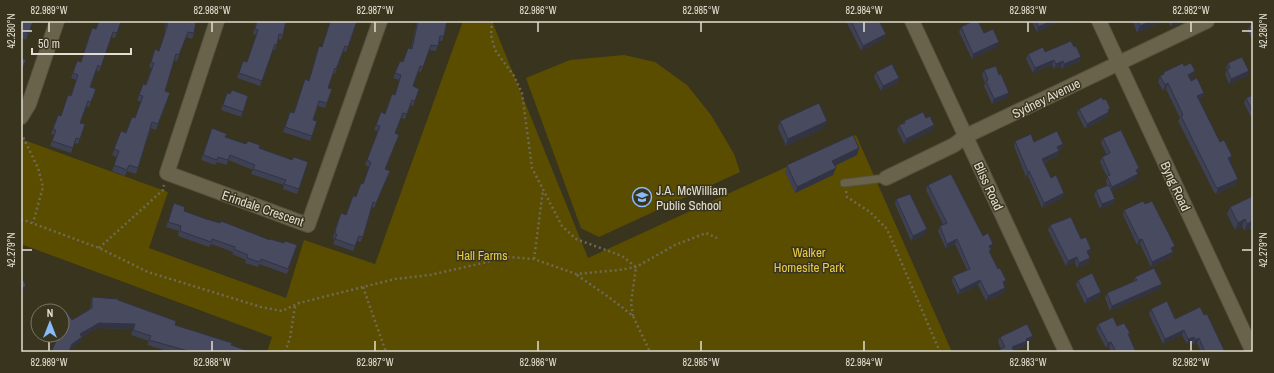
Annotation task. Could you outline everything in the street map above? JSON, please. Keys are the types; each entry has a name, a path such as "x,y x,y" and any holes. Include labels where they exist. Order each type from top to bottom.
{"street":[{"path":"21,117 29,104 57,21"},
{"name":"Erindale Crescent","path":"217,21 167,174 308,225 380,21"},
{"name":"Bliss Road","path":"912,21 1066,352"},
{"name":"Byng Road","path":"1099,21 1253,352"},
{"name":"Sydney Avenue","path":"886,178 954,145 966,136 1207,21"}],"lane":[{"path":"844,183 886,178"}],"path":[{"path":"492,21 491,35 495,50 514,76 522,93 532,168 562,226 576,238 622,256 636,267"},
{"path":"21,133 38,168 43,187 33,223"},
{"path":"534,259 543,189"},
{"path":"99,248 163,190"},
{"path":"847,197 870,212 887,229 940,352"},
{"path":"21,218 99,248 148,272 261,307 282,311 295,305 395,279 430,275 509,257 534,259 576,274 633,316"},
{"path":"576,274 636,267 675,245 706,233 717,238"},
{"path":"636,267 631,303 633,316 650,352"},
{"path":"363,287 386,352"},
{"path":"285,352 290,338 295,305"}],"green space":[{"name":"Hall Farms","path":"463,21 492,21 588,258 856,135 952,352 267,352 272,337 21,244 21,139 168,192 149,248 286,298 304,240 375,264"},
{"path":"624,55 655,62 687,85 711,115 734,154 740,172 599,237 581,228 526,78 570,60"}],"building":[{"path":"21,21 33,21 29,33 21,30"},
{"path":"99,21 121,21 117,33 113,32 101,67 98,65 90,87 96,89 91,102 88,101 80,123 85,124 80,139 76,138 73,148 52,141 56,130 53,129 58,115 61,116 68,95 71,96 78,75 73,73 77,61 81,62 92,28 96,29"},
{"path":"168,21 196,21 194,33 188,32 179,55 176,54 165,91 170,93 158,124 152,122 138,168 129,165 127,170 114,165 119,151 114,149 121,131 126,133 132,117 135,118 143,96 139,95 143,84 146,85 154,63 151,62 155,49 159,51"},
{"path":"257,21 286,21 283,35 279,34 277,45 275,44 262,81 239,73 243,61 247,62 258,30 255,29"},
{"path":"357,21 348,47 345,46 336,69 335,68 328,88 332,89 327,103 319,101 313,120 317,121 312,136 285,127 290,112 294,113 305,79 309,81 319,46 322,47 330,22"},
{"path":"418,21 447,21 444,36 440,36 438,46 431,45 423,67 420,66 413,86 419,89 415,101 412,100 407,114 403,113 395,133 399,135 385,169 390,171 376,203 373,202 363,237 359,236 355,246 335,239 337,234 335,234 336,228 341,213 346,215 353,196 356,197 361,183 363,184 371,162 367,160 380,126 376,125 381,112 385,114 392,94 395,95 401,75 395,73 400,61 403,62 408,48 412,49"},
{"path":"851,21 879,21 886,34 863,46"},
{"path":"973,21 978,21 984,33 993,29 999,42 973,54 961,27"},
{"path":"1036,21 1052,21 1038,27"},
{"path":"1138,21 1152,21 1140,26"},
{"path":"1253,24 1253,33 1249,26"},
{"path":"1071,41 1074,47 1076,46 1081,57 1064,64 1063,61 1056,64 1054,60 1035,68 1028,54 1043,47 1045,52"},
{"path":"1242,57 1249,71 1231,79 1227,69 1230,68 1228,63"},
{"path":"21,58 26,60 21,72"},
{"path":"1183,63 1184,66 1191,63 1195,71 1188,75 1191,81 1197,78 1204,93 1197,96 1220,142 1224,140 1232,156 1228,158 1238,179 1218,188 1216,187 1181,116 1183,115 1168,83 1165,85 1160,76 1164,74 1164,72"},
{"path":"892,64 899,78 883,86 876,72"},
{"path":"996,66 999,75 1001,74 1009,93 994,99 986,81 988,80 984,70"},
{"path":"232,90 248,96 243,112 223,105 227,93 230,94"},
{"path":"1253,95 1253,112 1246,98"},
{"path":"1102,97 1103,100 1106,99 1110,108 1108,110 1109,112 1087,124 1079,109"},
{"path":"819,103 827,121 788,139 780,121"},
{"path":"923,112 926,118 930,116 934,125 906,139 899,125"},
{"path":"212,128 227,134 225,137 246,144 248,141 260,145 259,148 292,160 294,157 308,162 299,189 284,184 286,180 253,169 255,165 230,155 228,160 218,157 217,160 203,155"},
{"path":"1121,130 1139,168 1136,170 1138,174 1112,187 1107,176 1110,175 1102,157 1110,153 1103,138"},
{"path":"1057,131 1063,144 1057,147 1059,151 1042,159 1051,178 1056,175 1064,193 1044,203 1029,171 1028,172 1015,141 1031,134 1034,142"},
{"path":"853,135 859,148 832,161 836,168 797,187 787,165"},
{"path":"951,174 983,236 988,233 993,244 989,246 991,250 989,251 998,269 1000,268 1006,280 1003,282 1005,288 988,296 980,280 960,290 953,276 970,269 957,239 947,244 940,226 947,223 928,185"},
{"path":"1109,185 1115,199 1102,204 1096,190"},
{"path":"910,194 927,229 913,236 896,199"},
{"path":"1253,196 1253,221 1247,224 1245,219 1238,223 1230,207"},
{"path":"1143,201 1145,204 1152,201 1175,246 1171,248 1173,252 1152,262 1142,239 1139,240 1124,210"},
{"path":"174,203 185,207 184,211 206,219 220,223 221,221 270,240 284,243 285,241 297,245 288,269 261,259 260,262 247,258 248,255 234,249 235,247 212,239 211,242 180,231 181,226 168,222"},
{"path":"1071,217 1081,239 1086,237 1091,249 1087,251 1090,258 1079,263 1077,257 1068,261 1050,225"},
{"path":"1154,268 1162,284 1112,306 1107,293 1137,280 1135,277"},
{"path":"1092,273 1101,292 1087,299 1078,280"},
{"path":"21,275 26,286 21,289"},
{"path":"92,297 118,299 176,321 175,325 232,343 231,345 251,352 187,352 188,351 149,340 151,336 133,330 135,324 99,323 80,334 82,337 72,344 69,352 51,352 55,343 70,343 70,317 72,320 92,308"},
{"path":"1167,301 1175,319 1200,307 1204,315 1207,314 1225,352 1205,352 1199,338 1195,340 1194,337 1188,339 1184,330 1165,339 1151,309"},
{"path":"1113,317 1117,326 1124,323 1130,333 1128,334 1136,352 1116,352 1111,342 1108,343 1098,324"},
{"path":"1027,324 1033,336 1026,339 1027,341 1012,347 1014,352 1001,352 1000,349 1005,347 1000,337"}],"place":[{"name":"J.A. McWilliam Public School","path":"642,197"}],"park label":[{"name":"Walker Homesite Park","path":"809,260"}]}
